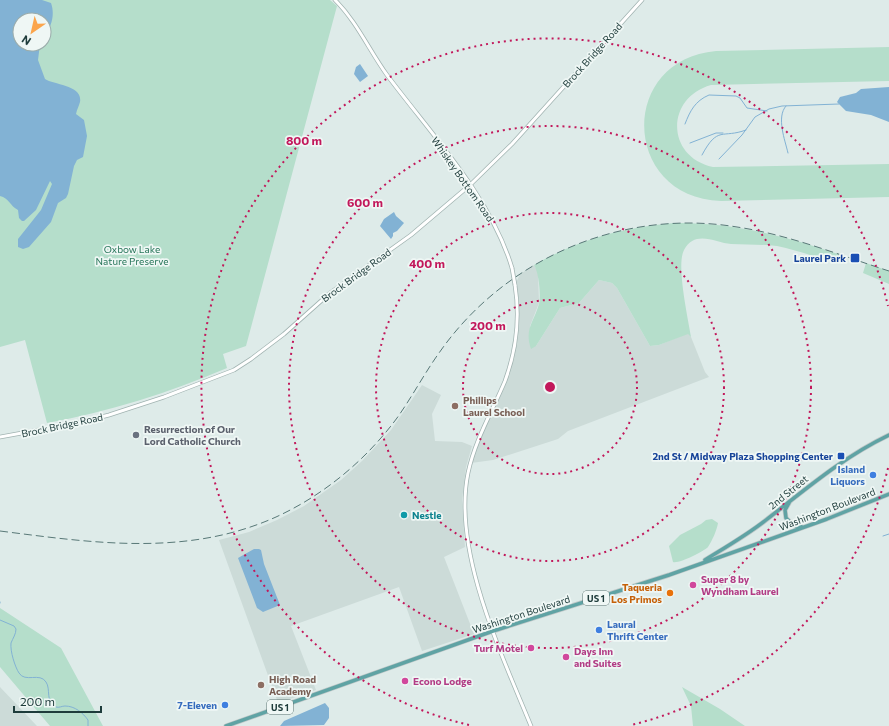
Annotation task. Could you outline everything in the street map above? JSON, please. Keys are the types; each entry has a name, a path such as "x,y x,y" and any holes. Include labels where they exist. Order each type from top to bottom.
{"main road":[{"name":"2nd Street","path":"699,563 746,534 823,474 856,452 889,436"},
{"name":"Washington Boulevard","path":"226,726 493,631 656,580 699,563 805,527 889,494"},
{"path":"792,499 785,510 786,518 793,525 805,527"}],"street":[{"name":"Whiskey Bottom Road","path":"335,0 355,24 381,66 470,185 497,229 512,268 517,315 512,357 505,381 474,450 465,494 465,522 468,544 493,631 531,726"},
{"name":"Brock Bridge Road","path":"0,437 82,422 109,415 164,397 243,365 284,334 330,293 367,268 416,231 470,185 517,139 642,0"}],"shaded area":[{"path":"534,265 538,272 539,303 530,326 536,346 560,308 579,303 599,280 612,283 617,288 650,346 659,345 688,333 705,372 709,377 568,431 558,439 493,460 471,463 479,438 500,392 512,357 517,315 515,285 520,274"},
{"path":"422,385 441,395 432,414 435,441 462,442 472,446 466,467 462,500 465,547 444,557 474,634 422,651 399,587 291,626 316,690 278,703 219,540 249,532 277,520 304,506 341,480 362,461 391,430"},
{"path":"0,687 36,725 37,726 0,726"}],"green space":[{"name":"Oxbow Lake Nature Preserve","path":"0,0 330,0 337,6 246,346 223,354 227,368 183,386 138,401 70,419 47,423 25,340 0,347"},
{"path":"889,47 889,81 711,85 696,92 685,102 679,114 677,127 680,140 686,152 698,161 713,167 889,164 889,197 721,201 688,194 665,178 650,155 644,128 648,102 661,78 684,60 716,51"},
{"path":"674,223 717,225 759,232 779,236 841,255 838,264 777,246 731,244 706,239 694,240 684,250 681,267 683,292 691,337 688,334 659,345 650,346 617,288 612,283 599,280 579,303 560,308 536,346 531,349 529,342 529,331 539,304 540,295 538,278 534,265 567,248 601,236 619,231"},
{"path":"866,263 889,271 889,284 863,273"},
{"path":"712,519 718,523 717,529 708,547 691,557 673,562 669,546 680,535 706,520"},
{"path":"0,608 61,648 103,726 50,726 0,667"},
{"path":"682,687 720,709 745,726 693,726 691,706"}],"water":[{"path":"0,0 42,0 51,3 53,12 52,20 52,12 12,12 12,52 39,52 38,60 45,79 67,86 77,92 80,96 80,102 76,114 84,120 87,136 83,157 77,160 74,166 66,198 58,203 51,222 29,247 23,249 18,247 18,239 41,210 52,184 50,181 36,210 24,221 19,218 18,210 5,198 0,196"},
{"path":"360,64 368,76 360,82 354,74 356,67"},
{"path":"889,87 889,122 871,115 846,111 837,102 840,97 856,93 861,89"},
{"path":"394,212 396,216 404,223 397,231 393,233 391,239 380,226 384,219"},
{"path":"254,549 261,550 264,564 280,605 263,612 257,608 238,558"},
{"path":"325,703 329,708 329,718 324,725 280,726 284,721"}],"waterway":[{"path":"685,124 697,103 709,95 736,96 740,98 747,108 767,111"},
{"path":"719,159 742,135 755,117 769,109 782,106 839,104"},
{"path":"786,106 783,111 781,122 788,153"},
{"path":"702,155 712,140 717,136 746,130"},
{"path":"690,143 716,133 723,133"},
{"path":"883,536 889,534"},
{"path":"0,620 14,626 16,629 11,643 11,650 19,673 25,677 36,677 43,679 47,685 50,702 56,707 69,706 78,710 88,720 88,726"}],"railway":[{"path":"0,531 70,540 140,544 209,538 242,530 276,517 294,508 327,487 343,475 372,448 397,418 439,353 466,320 497,291 532,266 570,247 610,233 652,225 694,223 737,227 795,240 889,271"}],"place":[{"name":"Laurel Park","path":"855,258"},
{"name":"Phillips Laurel School","path":"455,406"},
{"name":"Resurrection of Our Lord Catholic Church","path":"136,435"},
{"name":"2nd St / Midway Plaza Shopping Center","path":"841,456"},
{"name":"Island Liquors","path":"873,475"},
{"name":"Nestle","path":"404,515"},
{"name":"Super 8 by Wyndham Laurel","path":"693,585"},
{"name":"Taqueria Los Primos","path":"670,593"},
{"name":"Laural Thrift Center","path":"599,630"},
{"name":"Turf Motel","path":"531,648"},
{"name":"Days Inn and Suites","path":"566,657"},
{"name":"Econo Lodge","path":"405,681"},
{"name":"High Road Academy","path":"261,685"},
{"name":"7-Eleven","path":"225,705"}]}
